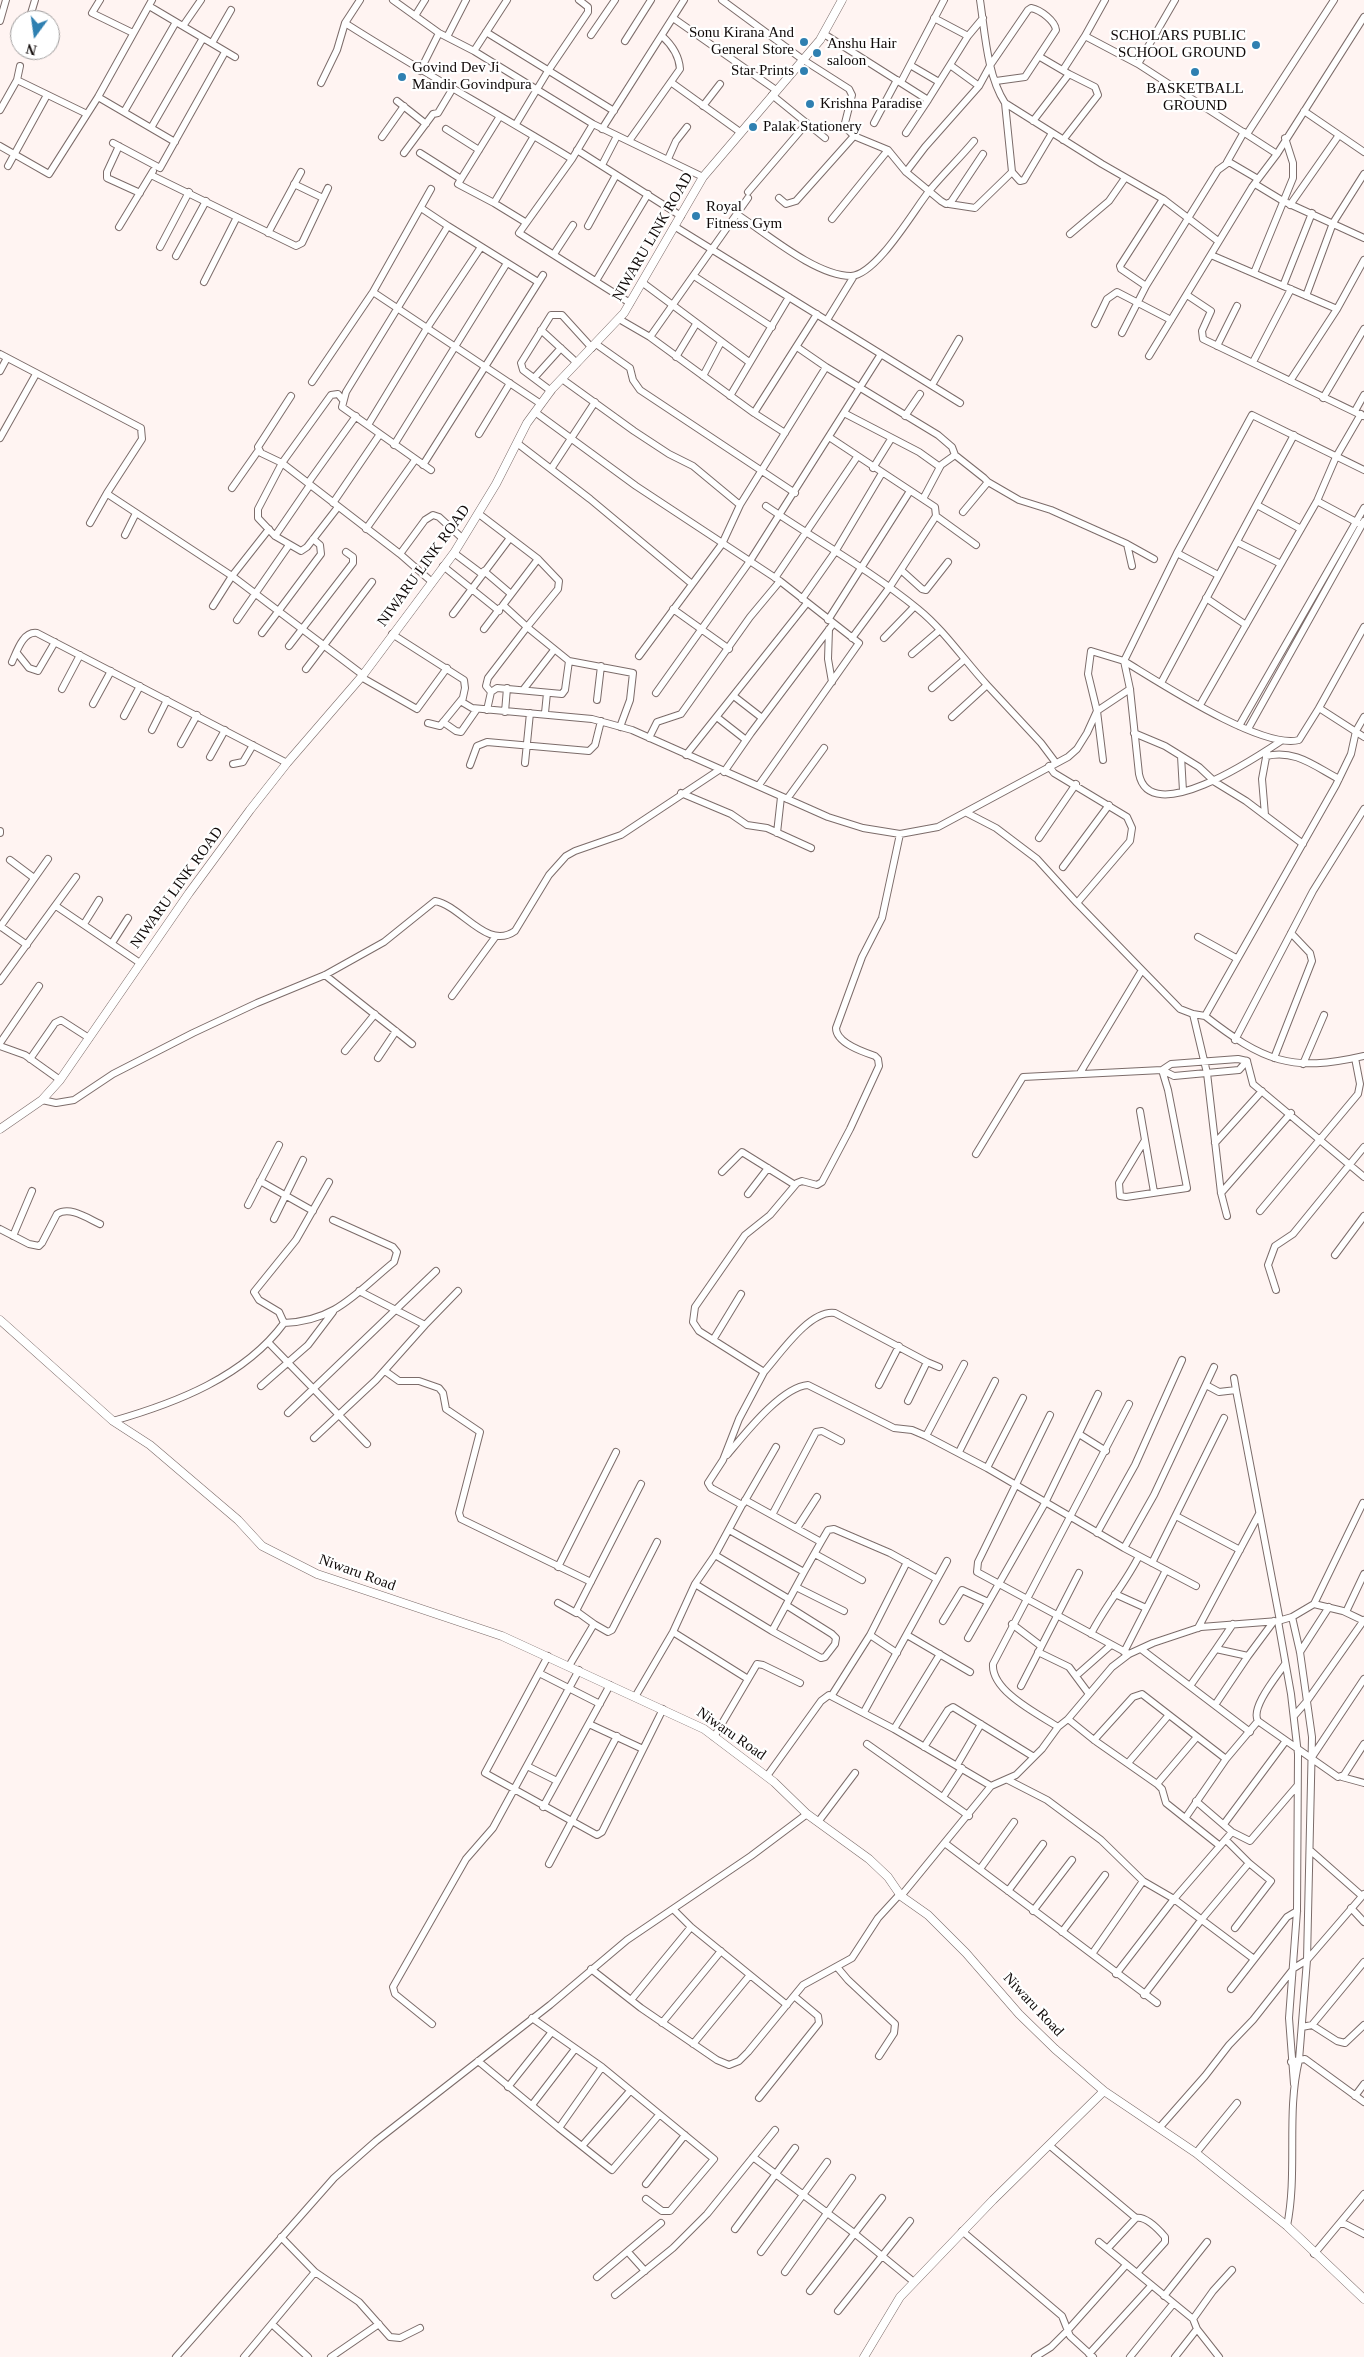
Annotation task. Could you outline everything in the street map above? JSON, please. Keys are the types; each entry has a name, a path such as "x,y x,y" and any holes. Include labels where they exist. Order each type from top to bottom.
{"street":[{"path":"0,20 6,0"},
{"path":"100,0 92,13 133,33"},
{"path":"183,26 201,0"},
{"path":"321,83 338,50 345,24 360,0"},
{"path":"393,0 439,34 474,52 593,124 703,177"},
{"path":"415,16 425,0"},
{"path":"447,37 466,0"},
{"path":"474,52 507,0"},
{"path":"591,35 615,0"},
{"path":"625,40 651,0"},
{"path":"602,129 684,0"},
{"path":"722,0 850,92 852,95 845,123 848,130 854,136 888,150 906,172 941,201 975,208 1012,172"},
{"name":"NIWARU LINK ROAD","path":"0,1129 42,1100 60,1080 140,963 287,763 362,676 454,553 479,514 535,412 550,391 619,319 643,283 703,177 824,34 842,0"},
{"path":"874,122 910,65 944,0"},
{"path":"980,0 991,64 1005,103 1012,172 1020,181 1024,180 1052,133"},
{"path":"1034,122 1066,72 1105,0"},
{"path":"1138,64 1175,0"},
{"path":"1122,333 1146,286 1215,174 1227,162 1334,0"},
{"path":"516,124 548,71 588,12 588,6 582,1"},
{"path":"0,146 49,174 98,96 150,3 176,22 235,57"},
{"path":"906,172 925,147 979,86 991,64 1026,13 1031,8 1038,10 1056,27 1040,57 1022,79 996,80"},
{"path":"212,44 231,10"},
{"path":"1150,356 1218,242 1256,182 1277,154 1285,138 1364,17"},
{"path":"673,18 774,92 825,138"},
{"path":"934,18 968,36"},
{"path":"906,133 968,36 983,18"},
{"path":"124,112 176,22"},
{"path":"345,24 420,71 516,124 572,159"},
{"path":"486,32 614,112"},
{"path":"420,71 439,34"},
{"path":"824,34 928,100"},
{"path":"629,141 662,92 672,83 680,69 680,62 671,44 662,36"},
{"path":"1086,36 1138,64 1277,154"},
{"path":"151,128 203,38"},
{"path":"140,193 107,178 106,172 116,145 160,168 225,52"},
{"path":"1040,57 1095,87 1098,95 1063,140"},
{"path":"910,65 939,82"},
{"path":"950,65 979,86"},
{"path":"0,110 17,80 20,66"},
{"path":"17,80 87,114"},
{"path":"672,83 740,132"},
{"path":"703,106 720,84"},
{"path":"404,153 433,114 438,112 453,88"},
{"path":"8,166 47,95"},
{"path":"98,96 175,142"},
{"path":"397,101 426,124"},
{"path":"1005,103 1125,178 1163,199 1218,242"},
{"path":"382,137 404,106"},
{"path":"1304,111 1364,152"},
{"path":"500,116 458,184 494,202 526,222"},
{"path":"650,337 738,215 748,195 807,123"},
{"path":"593,124 572,159 518,233 630,303"},
{"path":"668,159 676,141 687,127"},
{"path":"446,129 479,150"},
{"path":"1290,205 1339,135"},
{"path":"494,202 534,136"},
{"path":"602,165 617,136"},
{"path":"779,198 786,204 796,201 854,136"},
{"path":"1254,273 1293,178 1293,169 1285,138"},
{"path":"827,320 854,276 866,269 897,238 929,191 974,141"},
{"path":"577,150 681,216"},
{"path":"832,219 888,150"},
{"path":"420,153 461,179"},
{"path":"949,204 984,154"},
{"path":"1227,162 1232,162 1256,182 1290,205 1312,213 1364,238"},
{"path":"119,227 156,166"},
{"path":"268,233 301,172"},
{"path":"1306,296 1333,223 1364,174"},
{"path":"151,175 296,246 301,246 328,188"},
{"path":"588,226 616,175"},
{"path":"1070,234 1109,201 1125,178"},
{"path":"294,184 323,198"},
{"path":"312,382 372,292 431,189"},
{"path":"160,248 189,192"},
{"path":"596,281 648,194"},
{"path":"1146,286 1121,269 1120,266 1163,199"},
{"path":"176,256 206,201"},
{"path":"421,208 538,282"},
{"path":"1282,286 1312,213"},
{"path":"738,215 802,257 829,272 854,276"},
{"path":"204,282 237,217"},
{"path":"554,254 573,225"},
{"path":"431,470 342,407 342,400 448,226"},
{"path":"674,226 960,403"},
{"path":"368,425 427,328 481,247"},
{"path":"1211,255 1337,309"},
{"path":"1290,381 1337,309 1364,260"},
{"path":"394,445 507,263"},
{"path":"423,465 484,365 543,275"},
{"path":"694,276 772,327"},
{"path":"643,283 749,362"},
{"path":"1253,362 1291,289"},
{"path":"372,292 455,345 541,404"},
{"path":"1095,324 1107,299 1113,293 1122,294 1171,320"},
{"path":"1187,295 1211,311 1201,334 1203,339 1323,398 1360,414"},
{"path":"730,396 789,297"},
{"path":"1217,346 1238,306"},
{"path":"754,413 817,314"},
{"path":"550,391 523,370 521,363 551,315 562,315 594,346 630,368 633,380 640,390 795,494"},
{"path":"619,319 650,337 730,396 785,433"},
{"path":"676,357 696,324"},
{"path":"1323,398 1364,329"},
{"path":"541,330 577,363"},
{"path":"932,385 958,339"},
{"path":"703,376 721,342"},
{"path":"797,347 949,444 954,450 955,455 988,482 1019,500 1051,510 1127,544 1154,559"},
{"path":"534,378 561,348"},
{"path":"0,354 141,428 142,439 107,492 90,523"},
{"path":"656,693 795,494 844,413 862,388 881,354"},
{"path":"0,371 7,358"},
{"path":"639,656 722,544 740,506 826,367"},
{"path":"1,436 36,374"},
{"path":"562,379 669,454 693,466 740,506"},
{"path":"479,434 510,383"},
{"path":"342,400 338,394 331,395 282,463 258,510 258,520 275,536 301,551 313,539 336,505 380,434"},
{"path":"905,416 920,394"},
{"path":"1200,705 1317,501 1336,458 1360,414 1364,395"},
{"path":"232,488 258,451 260,443 291,396"},
{"path":"551,469 570,438 596,402"},
{"path":"535,412 722,544 778,580 830,624 859,643 759,785"},
{"path":"844,413 918,452 940,467"},
{"path":"1280,741 1266,753 1215,782 1166,794 1144,788 1139,774 1130,690 1124,661 1177,553 1252,415 1336,458 1364,470"},
{"path":"275,536 356,416"},
{"path":"1161,683 1294,435"},
{"path":"829,437 873,468 935,507 936,516 889,588 852,638"},
{"path":"873,468 891,439"},
{"path":"517,443 590,499 692,584"},
{"path":"258,451 282,463 400,554 432,582"},
{"path":"923,499 940,467 955,455"},
{"path":"649,738 657,722 681,714 778,580 857,457"},
{"path":"366,529 415,460"},
{"path":"686,755 735,697 804,601 882,473"},
{"path":"963,512 988,482"},
{"path":"42,1100 56,1103 74,1100 113,1074 193,1033 257,1003 326,975 384,942 435,901 450,906 468,921 496,936 508,936 515,931 550,874 566,856 621,835 681,793 722,771 830,624 861,569 910,491"},
{"path":"107,492 136,514 232,576 362,676 416,709 447,668"},
{"path":"1317,501 1361,524"},
{"path":"1257,505 1301,529"},
{"path":"766,506 889,588 940,630 964,660 1041,743 1056,763"},
{"path":"1248,729 1361,524 1364,508"},
{"path":"126,536 136,514"},
{"path":"479,514 554,574 560,586 488,678 486,686 491,692"},
{"path":"400,554 426,520 433,515 439,517 462,538"},
{"path":"936,516 976,545"},
{"path":"1239,726 1361,524"},
{"path":"213,606 232,576 269,529"},
{"path":"453,614 470,588 510,538"},
{"path":"262,633 321,554 320,545 313,539"},
{"path":"1237,542 1281,564"},
{"path":"1127,544 1132,566"},
{"path":"237,620 290,545"},
{"path":"289,646 353,563 353,557 346,552"},
{"path":"454,553 483,572 511,594"},
{"path":"1177,553 1218,575"},
{"path":"484,629 538,560"},
{"path":"901,570 922,589 926,590 948,562"},
{"path":"443,566 569,661 633,672 629,705 620,727"},
{"path":"306,669 372,582"},
{"path":"1206,598 1246,625"},
{"path":"884,638 914,607"},
{"path":"673,609 729,649"},
{"path":"830,624 828,659 832,682"},
{"path":"1104,760 1097,711 1088,674 1091,651 1124,661 1239,726 1280,741 1299,740 1364,627"},
{"path":"912,654 940,630"},
{"path":"12,662 25,637 33,633 111,670 287,763"},
{"path":"392,634 447,668 466,683 462,699 443,722 438,727 428,724"},
{"path":"16,653 29,668 38,671 55,642"},
{"path":"523,690 554,650"},
{"path":"62,690 80,655"},
{"path":"932,688 964,660"},
{"path":"487,710 491,692 497,688 547,693 563,692 569,661"},
{"path":"597,700 601,666"},
{"path":"93,704 111,670"},
{"path":"952,717 987,685"},
{"path":"124,716 140,686"},
{"path":"505,712 507,688"},
{"path":"462,699 466,706 477,709 545,713 600,721 620,727 844,823 900,834 938,827 1068,757 1077,749 1097,711 1130,690"},
{"path":"545,713 547,693"},
{"path":"735,697 762,718"},
{"path":"152,730 167,700"},
{"path":"1319,708 1360,735"},
{"path":"443,722 456,732 462,732 477,709"},
{"path":"525,763 530,713"},
{"path":"182,744 196,715"},
{"path":"1205,1016 1236,958 1339,779 1360,735 1364,717"},
{"path":"718,718 746,740"},
{"path":"470,765 477,746 482,743 589,752 595,745 600,721"},
{"path":"210,757 225,730"},
{"path":"1134,734 1165,746 1181,756 1303,844"},
{"path":"233,764 242,762 253,745"},
{"path":"777,833 784,798 824,748"},
{"path":"1266,753 1291,754 1339,779"},
{"path":"1265,816 1262,779 1266,753"},
{"path":"1181,756 1183,791"},
{"path":"1049,766 1054,773 1076,784 1127,817 1132,828 1130,841 1077,903"},
{"path":"1039,838 1076,784"},
{"path":"681,793 731,814 744,824 762,827 811,848"},
{"path":"1063,867 1109,805"},
{"path":"1235,1040 1321,877 1364,809"},
{"path":"967,813 996,828 1037,859 1180,1009 1205,1016 1235,1040 1283,1062 1304,1064 1364,1056"},
{"path":"764,1372 694,1327 694,1307 745,1235 770,1215 795,1185 802,1181 817,1185 822,1182 850,1129 879,1066 878,1059 875,1056 838,1037 836,1028 862,957 882,918 900,834"},
{"path":"27,945 0,926 48,859"},
{"path":"10,860 34,878"},
{"path":"0,981 76,877"},
{"path":"84,924 99,900"},
{"path":"56,906 140,963"},
{"path":"112,943 128,918"},
{"path":"1274,1058 1312,961 1310,953 1291,933"},
{"path":"452,996 496,936"},
{"path":"1198,937 1236,958"},
{"path":"1080,1073 1142,970"},
{"path":"326,975 412,1044"},
{"path":"39,986 0,1045 30,1059 60,1080"},
{"path":"345,1050 375,1014"},
{"path":"1193,1014 1207,1073 1221,1193 1227,1216"},
{"path":"1304,1064 1324,1015"},
{"path":"30,1059 55,1023 61,1020 89,1038"},
{"path":"378,1058 396,1031"},
{"path":"1260,1211 1358,1094 1360,1084 1355,1058"},
{"path":"1162,1070 1171,1064 1238,1059 1247,1061"},
{"path":"976,1154 1023,1078 1080,1073 1162,1070 1174,1076 1239,1070 1247,1061"},
{"path":"1247,1061 1253,1084 1291,1113 1364,1177"},
{"path":"1145,1140 1119,1183 1120,1196 1126,1197 1187,1188 1168,1090 1162,1070"},
{"path":"1215,1143 1262,1092"},
{"path":"1140,1111 1154,1192"},
{"path":"1221,1193 1291,1113"},
{"path":"248,1205 279,1145"},
{"path":"1276,1290 1268,1265 1275,1246 1294,1234 1364,1147"},
{"path":"722,1172 742,1152 795,1185"},
{"path":"274,1219 303,1160"},
{"path":"748,1194 768,1168"},
{"path":"260,1181 313,1211"},
{"path":"284,1323 278,1312 259,1300 254,1292 296,1240 328,1182"},
{"path":"13,1236 32,1191"},
{"path":"0,1229 29,1244 39,1246 57,1214 64,1210 100,1224"},
{"path":"1335,1255 1364,1216"},
{"path":"262,1386 308,1345 334,1311 394,1262 397,1252 393,1247 333,1220"},
{"path":"288,1413 395,1308 436,1271"},
{"path":"359,1291 426,1325"},
{"path":"314,1438 385,1371 458,1291"},
{"path":"713,1340 741,1294"},
{"path":"113,1421 161,1406 240,1368 268,1342 284,1323 311,1321 334,1311"},
{"path":"723,1460 739,1418 764,1372 810,1320 823,1313 835,1313 939,1367"},
{"name":"Niwaru Road","path":"0,1320 113,1421 150,1445 238,1520 262,1546 317,1574 502,1636 691,1722 714,1737 767,1776 807,1814 869,1859 888,1877 901,1895 928,1915 966,1952 1019,2014 1055,2049 1104,2091 1196,2153 1287,2226 1314,2254 1364,2299"},
{"path":"268,1342 367,1444"},
{"path":"879,1385 898,1346"},
{"path":"1097,1533 1135,1465 1182,1360"},
{"path":"908,1401 927,1362"},
{"path":"926,1436 964,1364"},
{"path":"1124,1548 1154,1495 1214,1367"},
{"path":"385,1371 401,1381 419,1381 439,1388 443,1393 446,1409 480,1432 458,1513 461,1519 591,1582"},
{"path":"1234,1378 1294,1716 1298,1751 1297,1911 1289,2018 1294,2084 1291,2178 1287,2226"},
{"path":"959,1452 995,1381"},
{"path":"1206,1385 1219,1392 1236,1390"},
{"path":"821,1542 772,1515 708,1485 723,1460 752,1426 791,1390 802,1386 815,1388 894,1428 912,1430 959,1452 1097,1533 1196,1586"},
{"path":"968,1638 1045,1503 1098,1394"},
{"path":"987,1468 1023,1398"},
{"path":"1058,1727 1014,1698 997,1681 992,1669 995,1657 1012,1624 1106,1451 1129,1404"},
{"path":"1050,1415 977,1566 979,1574 1127,1653 1198,1628 1277,1621 1292,1617 1314,1604 1363,1502"},
{"path":"1152,1563 1224,1418"},
{"path":"772,1515 816,1432 822,1431 841,1441"},
{"path":"1078,1434 1106,1451"},
{"path":"634,1697 673,1632 695,1584 715,1555 743,1502 776,1447"},
{"path":"558,1567 616,1452"},
{"path":"576,1613 641,1484"},
{"path":"797,1528 817,1497"},
{"path":"1198,1628 1259,1514"},
{"path":"1176,1516 1240,1550"},
{"path":"772,1631 828,1530 834,1528 907,1562 938,1579"},
{"path":"729,1530 804,1572"},
{"path":"558,1603 608,1632 614,1628 657,1542"},
{"path":"814,1554 862,1580"},
{"path":"695,1584 772,1631 821,1658 825,1657 835,1644 836,1638 832,1634 788,1602 715,1555"},
{"path":"1091,1634 1102,1611 1116,1594 1139,1556"},
{"path":"864,1712 947,1561"},
{"path":"767,1776 821,1701 832,1695 870,1635 907,1562"},
{"path":"591,1969 631,2000 723,2064 735,2063 748,2052 794,1996 810,1980 852,1958 878,1918 946,1844 992,1786 1008,1780 1034,1757 1058,1727 1068,1719 1112,1667 1127,1653 1146,1608 1166,1570"},
{"path":"1021,1686 1079,1572"},
{"path":"1346,1612 1364,1574"},
{"path":"796,1587 844,1611"},
{"path":"942,1621 962,1590 988,1602"},
{"path":"1116,1594 1146,1608"},
{"path":"1294,1716 1307,1702 1364,1621 1346,1612 1314,1604"},
{"path":"1300,1652 1329,1607"},
{"path":"1292,1617 1300,1652 1312,1737 1308,1960 1299,2060 1294,2084"},
{"path":"1215,1705 1248,1656 1277,1621"},
{"path":"569,1666 594,1624"},
{"path":"1012,1624 1040,1649 1069,1667 1077,1675 1089,1694"},
{"path":"1190,1686 1233,1624"},
{"path":"673,1632 748,1679"},
{"path":"870,1635 897,1653"},
{"path":"907,1635 970,1672"},
{"path":"1077,1675 1111,1644"},
{"path":"1141,1649 1250,1732"},
{"path":"1216,1649 1248,1656"},
{"path":"894,1729 940,1654"},
{"path":"548,1656 485,1771 488,1777 596,1835 601,1834 663,1709"},
{"path":"714,1737 756,1666 760,1664 800,1683"},
{"path":"1285,1664 1258,1705 1255,1715 1258,1721 1285,1742 1312,1758 1338,1777 1364,1783"},
{"path":"432,2024 395,1994 392,1989 466,1859 493,1828 578,1670"},
{"path":"539,1673 600,1704"},
{"path":"1312,1758 1364,1679"},
{"path":"543,1806 610,1685"},
{"path":"1094,1740 1136,1694 1145,1696 1196,1738 1226,1759"},
{"path":"832,1695 992,1786"},
{"path":"924,1746 951,1707 1034,1757"},
{"path":"1128,1763 1168,1716"},
{"path":"1068,1719 1094,1740 1157,1784 1162,1789 1166,1803 1186,1817 1220,1846"},
{"path":"1186,1817 1226,1759 1258,1721"},
{"path":"589,1724 644,1749"},
{"path":"943,1797 981,1724"},
{"path":"549,1864 573,1823 617,1736"},
{"path":"1157,1784 1196,1738"},
{"path":"1224,1824 1285,1742"},
{"path":"866,1744 969,1816"},
{"path":"1342,1777 1364,1744"},
{"path":"527,1766 557,1781"},
{"path":"818,1822 855,1773"},
{"path":"1008,1780 1047,1800 1101,1840 1143,1881 1174,1899 1254,1959"},
{"path":"1196,1801 1232,1832 1250,1841 1297,1786"},
{"path":"176,2357 334,2178 376,2141 532,2018 626,1940 751,1856 807,1814"},
{"path":"980,1869 1014,1822"},
{"path":"1116,1974 1174,1899 1232,1832"},
{"path":"1226,1840 1249,1864 1271,1881 1235,1928"},
{"path":"946,1844 1116,1974 1157,2003"},
{"path":"1008,1891 1043,1844"},
{"path":"1160,2127 1205,2076 1229,2045 1253,2020 1294,1968 1308,1960 1363,1895 1311,1851"},
{"path":"1033,1911 1072,1860"},
{"path":"1144,1995 1202,1919 1249,1864"},
{"path":"1062,1932 1105,1874"},
{"path":"1092,1954 1143,1881"},
{"path":"1351,1908 1364,1922"},
{"path":"673,1909 691,1927 787,2005"},
{"path":"1231,1989 1288,1917 1297,1911"},
{"path":"631,2000 691,1927"},
{"path":"662,2022 721,1951"},
{"path":"1312,2025 1364,1962"},
{"path":"838,1967 848,1980 895,2024 894,2033 878,2056"},
{"path":"693,2044 750,1975"},
{"path":"759,2098 819,2023 818,2016 794,1996"},
{"path":"532,2018 602,2067 712,2156 714,2161 670,2211 662,2211 646,2199"},
{"path":"1302,2026 1312,2025 1337,2041 1345,2043 1364,2025"},
{"path":"508,2087 551,2033"},
{"path":"532,2105 575,2049"},
{"path":"1291,2062 1304,2059 1364,2102"},
{"path":"478,2061 612,2170 659,2114"},
{"path":"559,2128 602,2067"},
{"path":"1355,2096 1364,2084"},
{"path":"582,2146 630,2091"},
{"path":"864,2357 900,2297 962,2231 1104,2091"},
{"path":"1196,2153 1237,2103"},
{"path":"615,2295 673,2248 707,2214 775,2130"},
{"path":"646,2184 685,2135"},
{"path":"1049,2145 1136,2218 1143,2218 1164,2235 1165,2240 1138,2272"},
{"path":"735,2229 794,2148"},
{"path":"753,2157 854,2233 914,2282"},
{"path":"761,2252 827,2162"},
{"path":"785,2272 852,2178"},
{"path":"1314,2254 1364,2194"},
{"path":"810,2291 882,2198"},
{"path":"1108,2248 1136,2218"},
{"path":"838,2311 910,2221"},
{"path":"597,2277 661,2223"},
{"path":"1339,2224 1345,2224 1364,2234"},
{"path":"962,2231 1062,2316 1067,2331 1076,2344 1091,2356 1150,2286"},
{"path":"281,2237 315,2272 359,2302 390,2337 395,2339 420,2328"},
{"path":"1099,2242 1126,2265 1138,2272 1150,2286 1193,2319 1197,2329 1219,2357"},
{"path":"1164,2296 1207,2242"},
{"path":"628,2252 645,2271"},
{"path":"1035,2357 1050,2347 1067,2331 1126,2265"},
{"path":"1193,2319 1232,2270"},
{"path":"245,2357 315,2272"},
{"path":"1130,2357 1173,2304"},
{"path":"331,2357 379,2324"},
{"path":"273,2325 308,2357"},
{"path":"1175,2357 1197,2329"}],"place":[{"name":"Sonu Kirana And General Store","path":"804,42"},
{"name":"SCHOLARS PUBLIC SCHOOL GROUND","path":"1256,45"},
{"name":"Anshu Hair saloon","path":"817,53"},
{"name":"Star Prints","path":"804,71"},
{"name":"BASKETBALL GROUND","path":"1195,72"},
{"name":"Govind Dev Ji Mandir Govindpura","path":"402,77"},
{"name":"Krishna Paradise","path":"810,104"},
{"name":"Palak Stationery","path":"753,127"},
{"name":"Royal Fitness Gym","path":"696,216"}]}
